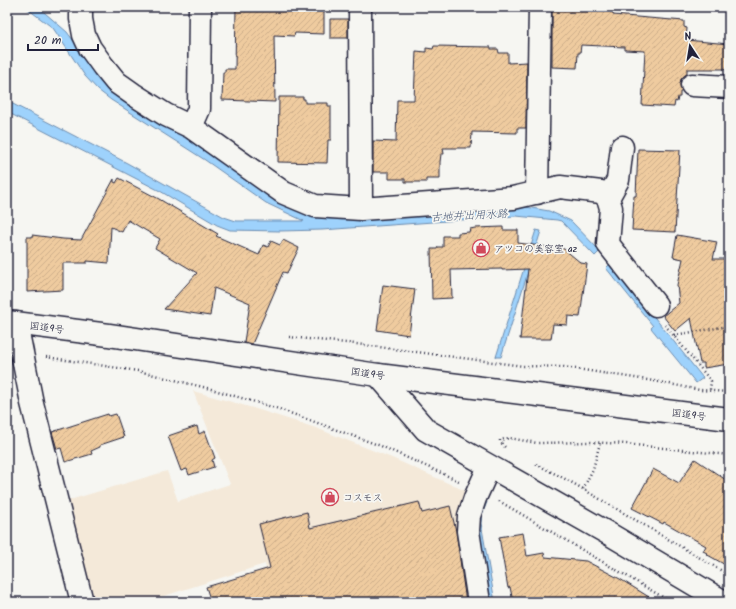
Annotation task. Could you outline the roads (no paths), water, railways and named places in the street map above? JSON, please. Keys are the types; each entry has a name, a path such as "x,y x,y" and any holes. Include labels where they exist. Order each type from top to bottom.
{"main road":[{"path":"81,7 81,19 84,35 90,48 116,82 166,115 191,127 284,193 315,206 361,209 513,198 560,187 601,192 608,198 611,208 608,244 656,305"},
{"path":"191,127 199,109 200,7"},
{"path":"360,7 361,209"},
{"path":"537,193 540,7"},
{"path":"692,85 729,87"},
{"path":"608,198 618,180 622,147"},
{"path":"11,322 22,354 32,403 82,602"},
{"name":"国道9号","path":"11,322 378,375 729,418"},
{"path":"378,375 426,430 611,535 724,602"},
{"path":"479,602 468,531 469,516 478,489 489,466"}],"water":[{"name":"古地井出用水路","path":"25,7 38,7 67,32 110,90 189,139 276,199 465,211 526,207 549,211 571,221 600,251 595,256 561,221 516,216 322,230 230,230 217,225 160,191 7,112 7,101 127,163 224,217 236,221 304,221 266,203 205,160 111,100 98,90 85,76 53,28"},
{"path":"536,230 541,231 501,357 496,357"},
{"path":"611,263 703,378 696,383 651,328 653,326 606,268"},
{"path":"484,500 487,502 482,515 481,523 495,602 491,602 477,523"}],"place":[{"name":"アツコの美容室 az","path":"481,248"},
{"name":"コスモス","path":"330,497"}]}
